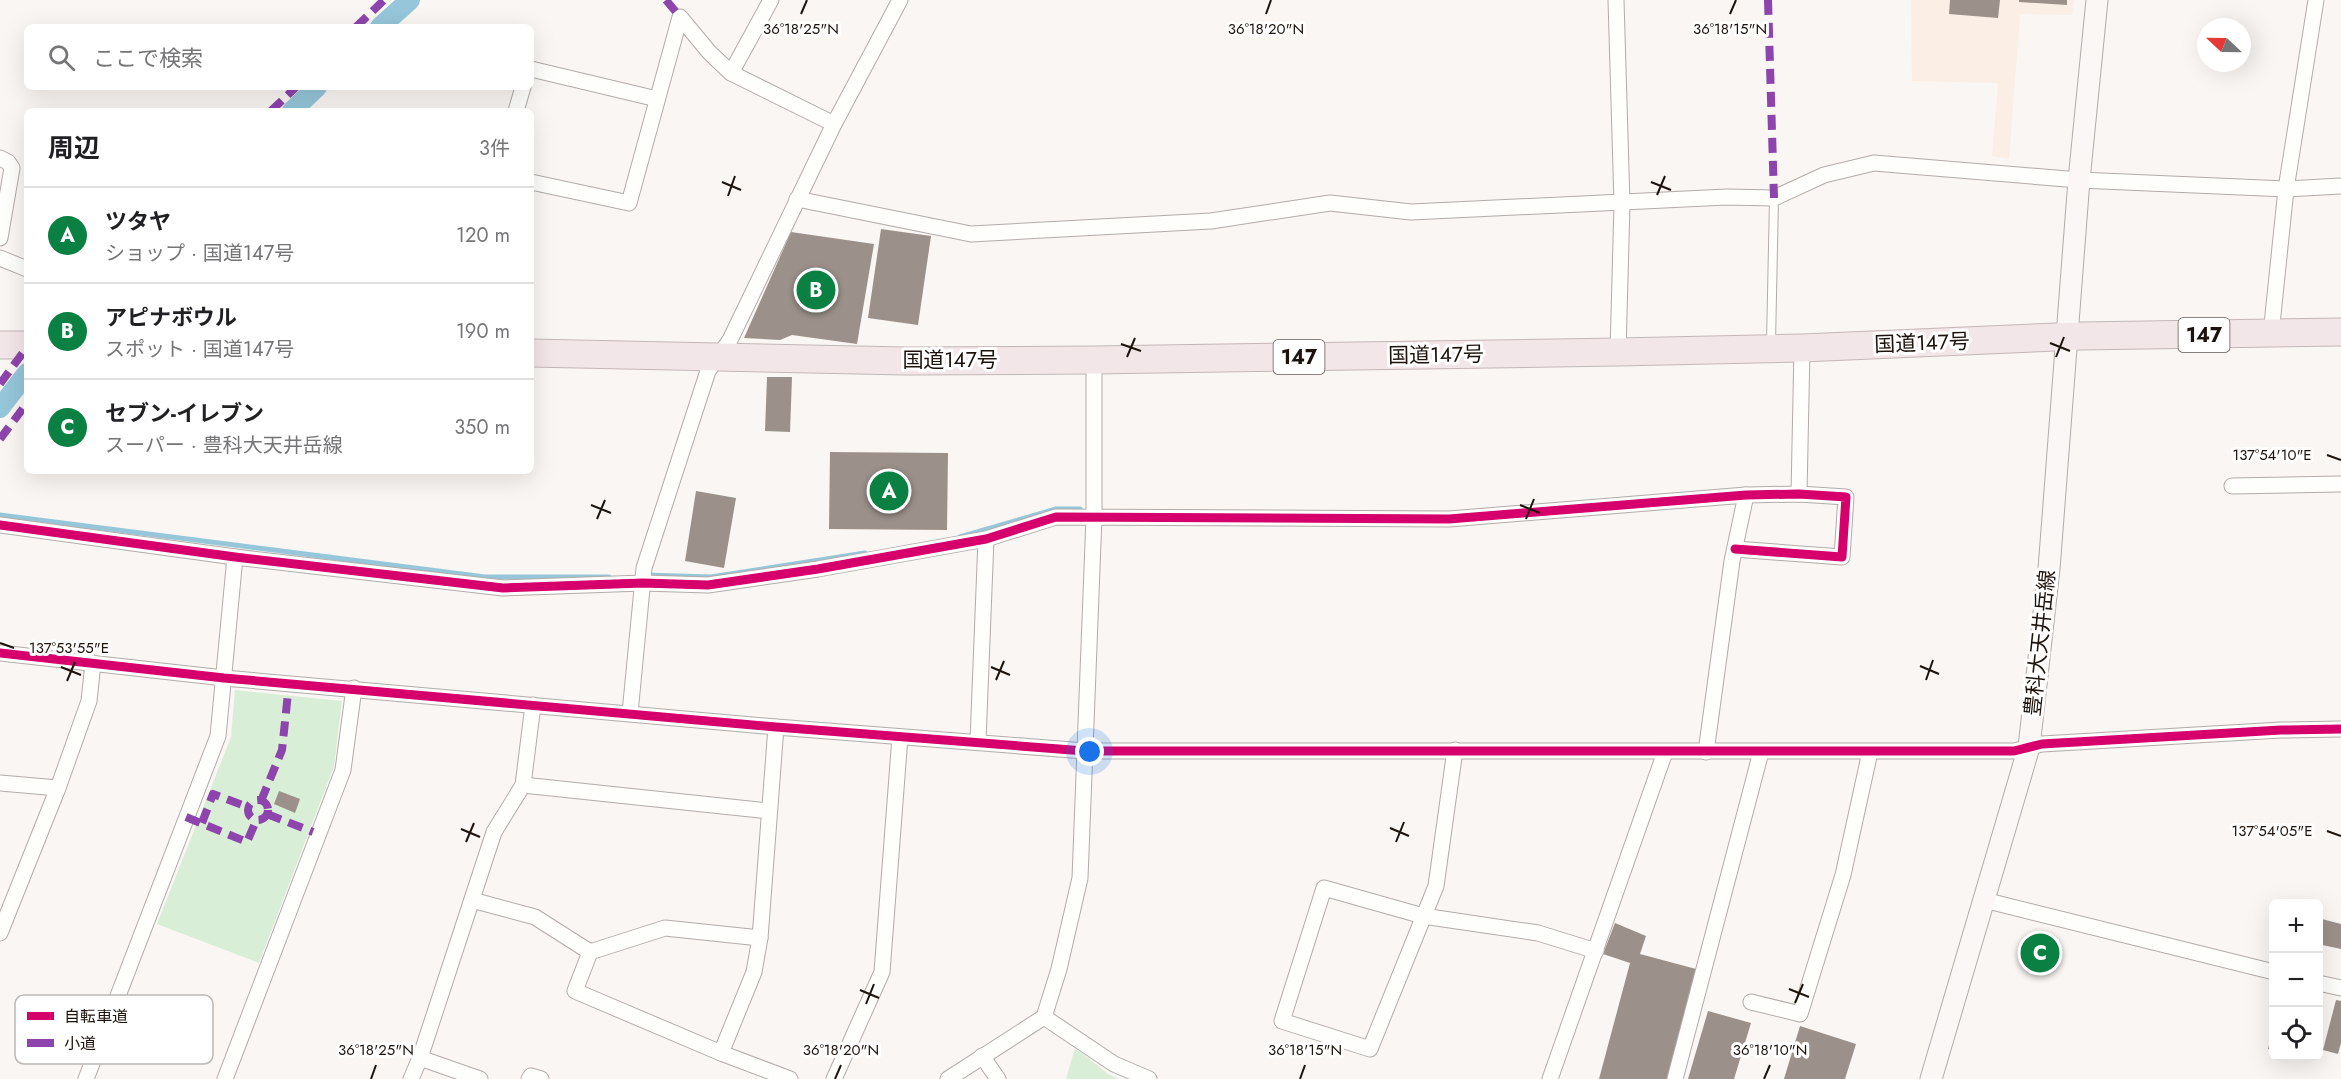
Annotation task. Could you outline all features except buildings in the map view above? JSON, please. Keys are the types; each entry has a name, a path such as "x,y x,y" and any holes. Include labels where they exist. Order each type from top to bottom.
{"highway":[{"name":"国道147号","path":"534,353 905,361 1094,360 1802,348 2067,337 2341,332"},
{"path":"0,345 24,345"}],"main road":[{"name":"豊科大天井岳線","path":"1931,1079 2029,747 2049,568 2079,180 2097,0"}],"street":[{"path":"731,73 771,0"},
{"path":"630,713 644,568 708,371 730,340 834,124 900,0"},
{"path":"1616,0 1622,204 1618,352"},
{"path":"2271,334 2286,189 2316,0"},
{"path":"534,183 629,203 680,17 709,52 731,73 834,124"},
{"path":"534,70 657,99"},
{"path":"517,108 522,90"},
{"path":"0,158 8,162 12,168 0,238"},
{"path":"797,199 971,234 1211,221 1330,203 1411,212 1622,204 1727,197 1774,198 1824,175 1874,163 2079,180 2286,189 2341,186"},
{"path":"0,258 24,268"},
{"path":"1800,494 1802,348"},
{"path":"948,1079 1044,1017 1059,969 1080,878 1094,517 1094,360"},
{"path":"2232,486 2341,484"},
{"path":"0,525 503,588 643,583 708,585 818,569 986,539 1056,517 1449,519 1746,495 1800,494 1846,497 1842,557 1735,549"},
{"path":"1706,752 1735,549 1746,495"},
{"path":"978,741 986,539"},
{"path":"118,995 218,736 235,556"},
{"path":"0,653 224,678 776,727 1085,751 2014,751 2042,744 2281,730 2341,729"},
{"path":"0,933 4,910 58,788 89,701 93,663"},
{"path":"225,1079 343,770 354,688"},
{"path":"411,1079 420,1058 494,832 523,785 533,705"},
{"path":"721,1053 754,972 760,938 776,727"},
{"path":"834,1079 882,972 900,737"},
{"path":"1455,750 1436,886 1423,916 1370,1049 1281,1021 1324,888 1423,916 1538,933 1596,951"},
{"path":"1550,1079 1665,752"},
{"path":"1675,1079 1761,752"},
{"path":"1751,1002 1800,1014 1843,875 1870,752"},
{"path":"0,783 58,788"},
{"path":"523,785 769,811"},
{"path":"472,900 535,917 590,952"},
{"path":"1984,900 2269,971"},
{"path":"590,952 665,928 760,938"},
{"path":"590,952 575,991 721,1053 790,1079"},
{"path":"2323,984 2341,988"},
{"path":"1044,1017 1114,1064 1149,1079"},
{"path":"982,1056 998,1079"},
{"path":"420,1058 480,1079"},
{"path":"86,1079 92,1064"},
{"path":"529,1079 531,1076 541,1079"}],"lane":[{"path":"1771,348 1774,198"}],"shaded area":[{"path":"1911,0 2074,0 2072,15 2020,14 2009,159 1992,156 1998,83 1912,81"}],"green space":[{"path":"235,690 342,701 334,766 259,963 157,924 231,737"},
{"path":"1075,1048 1108,1074 1119,1079 1066,1079"}],"waterway":[{"path":"383,24 410,0"},
{"path":"295,108 314,90"},
{"path":"0,408 24,377"},
{"path":"960,537 1056,509 1080,509"},
{"path":"0,515 485,577 609,577"},
{"path":"645,575 711,577 865,553"}],"marked path":[{"path":"359,24 384,0"},
{"path":"666,0 680,17"},
{"path":"1768,0 1774,198"},
{"path":"274,108 293,90"},
{"path":"0,384 24,351"},
{"path":"0,439 24,407"},
{"path":"261,801 282,750 288,693"},
{"path":"202,823 213,794 248,807"},
{"path":"254,800 262,800 268,806 268,810 268,814 262,820 254,820 248,814 248,806 254,800"},
{"path":"267,814 313,832"},
{"path":"186,817 247,842 256,821"}],"cycle path":[{"path":"0,525 235,557 503,588 643,583 708,585 818,569 986,539 1056,517 1449,519 1746,495 1799,494 1846,497 1842,557 1735,549"},
{"path":"0,653 224,678 776,727 1085,751 2014,751 2042,744 2281,730 2341,729"}],"place":[{"name":"アピナボウル","path":"816,290"},
{"name":"ツタヤ","path":"889,491"},
{"name":"セブン-イレブン","path":"2040,953"}]}
